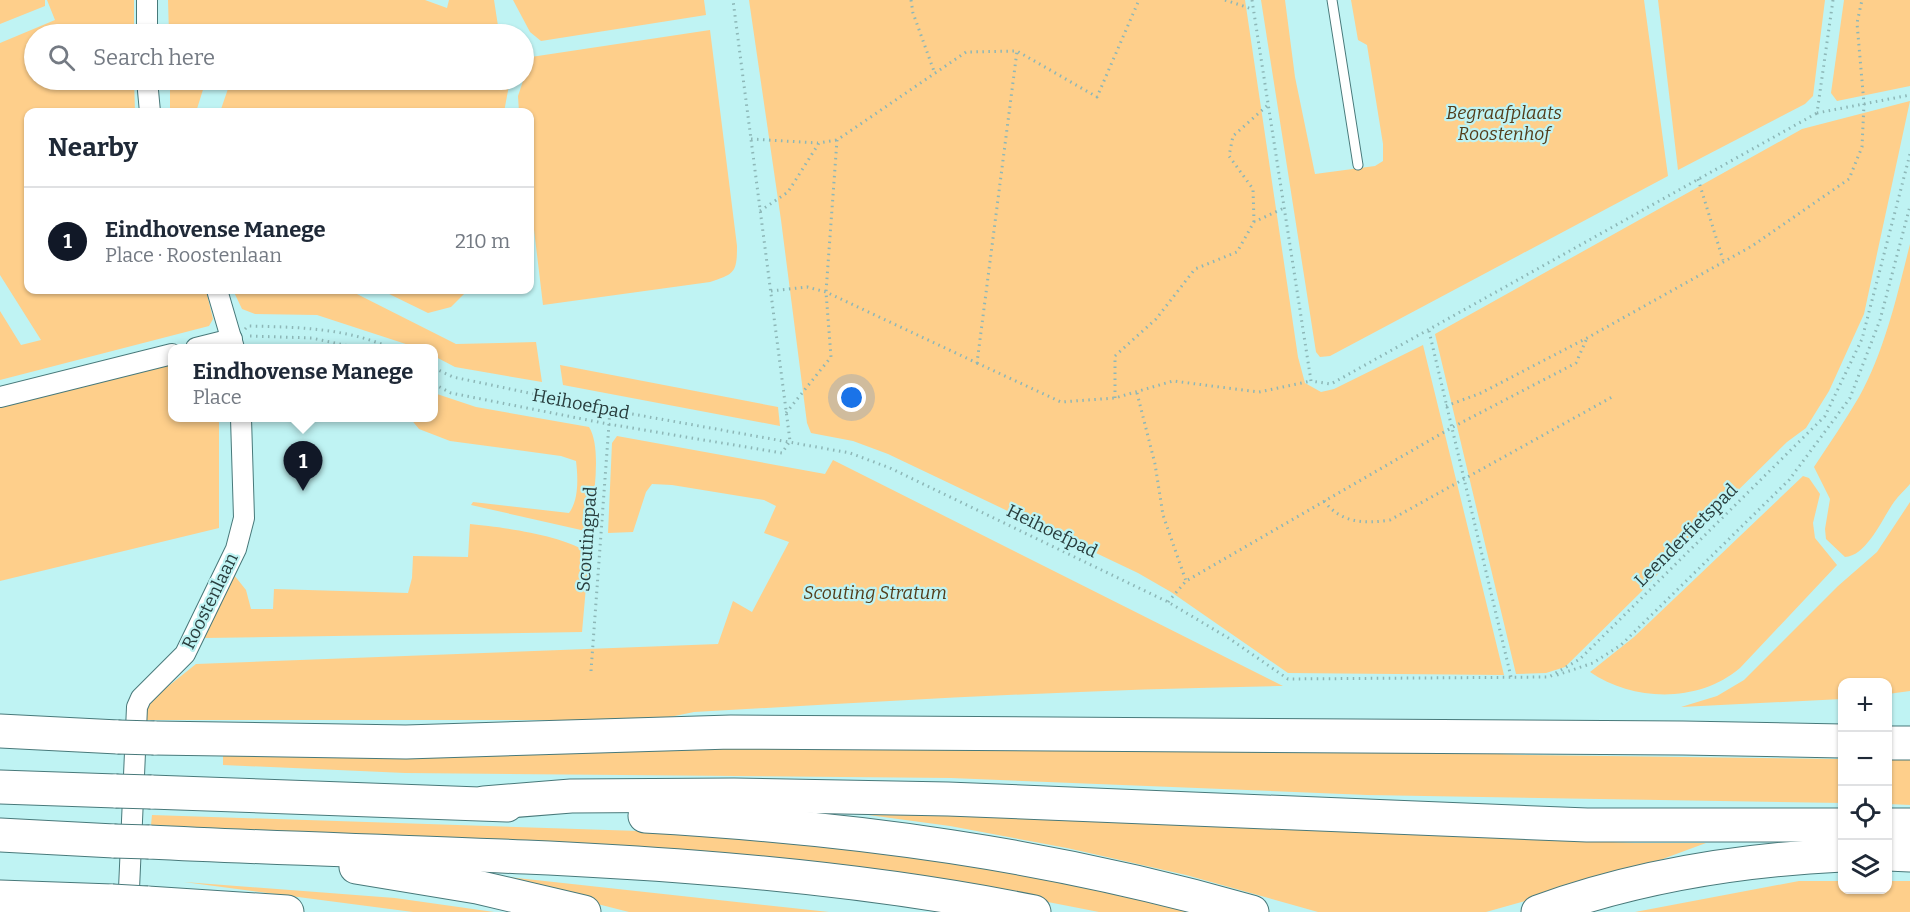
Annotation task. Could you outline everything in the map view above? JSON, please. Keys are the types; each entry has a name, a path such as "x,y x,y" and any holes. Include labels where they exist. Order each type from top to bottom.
{"highway":[{"path":"0,731 154,738 406,742 731,732 1838,741"},
{"path":"1892,742 1910,743"},
{"path":"0,787 484,803 584,813 743,822 951,845 1072,867 1180,892 1252,912"},
{"path":"484,803 571,796 770,796 948,799 1587,825 1838,825"},
{"path":"1892,825 1910,825"},
{"path":"0,835 616,861 838,880 1034,912"},
{"path":"230,846 477,887 584,912"},
{"path":"1892,854 1910,855"},
{"path":"1538,912 1650,877 1781,858 1838,855"},
{"path":"0,897 287,912"}],"street":[{"path":"147,0 147,24"},
{"path":"148,90 150,108"},
{"path":"218,294 233,344"},
{"path":"0,397 168,355"},
{"name":"Roostenlaan","path":"129,905 137,708 141,698 185,654 236,549 244,518 241,422"}],"lane":[{"path":"1332,0 1358,165"}],"path":[{"path":"733,0 790,441"},
{"path":"911,0 913,13 934,74"},
{"path":"751,139 819,143 837,140 966,52 1017,51 1097,97 1138,0"},
{"path":"1226,0 1253,10"},
{"path":"1252,0 1311,381"},
{"path":"1817,113 1833,0"},
{"path":"1446,406 1481,393 1587,338 1723,260 1752,246 1849,179 1862,147 1864,104 1857,23 1862,0"},
{"path":"977,363 1017,51"},
{"path":"771,291 807,287 826,292 1061,402 1115,398 1173,381 1259,392 1311,381 1331,384 1817,113 1910,95"},
{"path":"1115,398 1115,356 1156,319 1195,269 1237,252 1254,222 1253,189 1229,156 1233,136 1268,105"},
{"path":"786,413 831,357 826,292 837,140"},
{"path":"760,211 789,192 819,143"},
{"name":"Leenderfietspad","path":"1288,679 1549,677 1580,659 1825,416 1862,339 1910,154"},
{"path":"1698,179 1723,260"},
{"path":"1549,677 1593,663 1621,645 1789,480 1850,398 1880,320 1910,206"},
{"path":"1254,222 1284,208"},
{"path":"233,344 248,326 314,328 370,339 382,344"},
{"path":"1429,331 1512,678"},
{"path":"233,344 248,336 312,338 340,344"},
{"path":"1168,602 1186,581 1451,428 1576,363 1587,338"},
{"name":"Heihoefpad","path":"438,370 453,377 610,410 850,453 891,468 1168,602 1230,639 1288,679"},
{"name":"Heihoefpad","path":"438,386 451,393 608,424 782,453 790,441"},
{"path":"1137,393 1155,464 1163,515 1186,581"},
{"path":"1324,501 1333,512 1365,524 1390,520 1612,397"},
{"name":"Scoutingpad","path":"591,670 610,410"}],"green space":[{"path":"0,0 45,0 45,6 0,24"},
{"path":"47,0 134,0 134,24 45,24 55,20"},
{"path":"168,0 425,0 447,8 449,0 494,0 498,24 169,24"},
{"path":"513,0 704,0 706,15 541,41 534,35 534,24 526,24"},
{"path":"749,0 1245,0 1298,357 1305,383 1321,392 1334,389 1423,345 1504,675 1288,673 1171,592 1138,573 888,454 853,441 811,433 807,423 781,220"},
{"name":"Begraafplaats Roostenhof","path":"1261,0 1285,0 1295,77 1315,174 1375,166 1383,161 1383,144 1367,45 1358,40 1351,0 1644,0 1668,176 1330,356 1320,357 1316,352"},
{"path":"1658,0 1825,0 1813,96 1805,104 1678,170"},
{"path":"1844,0 1910,0 1910,86 1837,101 1831,93"},
{"path":"710,30 737,246 735,267 730,274 710,282 543,305 534,230 534,108 519,108 518,96 520,90 534,90 534,57"},
{"path":"24,33 24,90 134,90 135,108 24,108 24,294 207,294 213,319 209,326 0,380 0,311 21,345 41,340 0,275 0,43"},
{"path":"170,90 203,90 197,108 170,108"},
{"path":"228,90 508,90 505,108 221,108"},
{"path":"1910,101 1864,314 1829,391 1806,428 1787,442 1721,507 1640,593 1565,667 1546,673 1516,674 1435,334 1802,129"},
{"path":"1910,244 1910,484 1894,502 1867,543 1853,555 1845,557 1826,539 1825,529 1830,499 1814,467 1859,397 1876,361"},
{"path":"235,294 357,294 456,344 536,342 542,382 455,367 438,358 438,344 406,344 317,315 255,314 242,309"},
{"path":"389,294 464,294 451,307 428,313"},
{"path":"168,365 168,422 219,422 219,528 0,581 0,405"},
{"path":"560,365 778,407 780,426 563,385"},
{"path":"438,394 476,407 589,427 593,437 596,463 590,532 471,505 473,502 569,513 576,495 576,461 561,456 450,441 419,429 413,422 438,422"},
{"name":"Scouting Stratum","path":"617,436 825,474 833,460 1283,686 915,700 694,712 655,720 140,720 151,700 196,664 718,644 733,601 752,612 789,542 764,533 776,506 764,500 672,485 652,484 646,492 633,532 608,533 612,443"},
{"path":"1803,476 1809,478 1820,494 1813,523 1815,538 1837,565 1740,668 1705,688 1686,693 1666,694 1626,689 1590,672 1634,637"},
{"path":"1910,502 1910,691 1892,693 1892,678 1838,678 1838,699 1681,707 1717,696 1744,680 1838,586 1877,552"},
{"path":"470,524 548,537 564,541 589,553 582,632 204,638 234,575 246,590 251,609 273,609 274,589 408,593 412,578 413,556 468,557"},
{"path":"567,747 1369,749 1527,755 1838,759 1838,803 1367,795 951,778 405,773 223,765 223,750"},
{"path":"1892,759 1910,760 1910,805 1892,804"},
{"path":"824,809 1635,843 1706,843 1622,874 1486,912 1318,912 1186,875 1067,848 950,826"},
{"path":"152,815 731,834 947,856 1209,912 1099,912 946,882 490,840 151,825"},
{"path":"480,874 829,912 629,912"},
{"path":"1799,881 1838,881 1838,894 1892,894 1892,881 1910,881 1910,912 1635,912"},
{"path":"184,882 395,898 494,912 413,912"}],"place":[{"name":"Eindhovense Manege","path":"303,491"}]}
